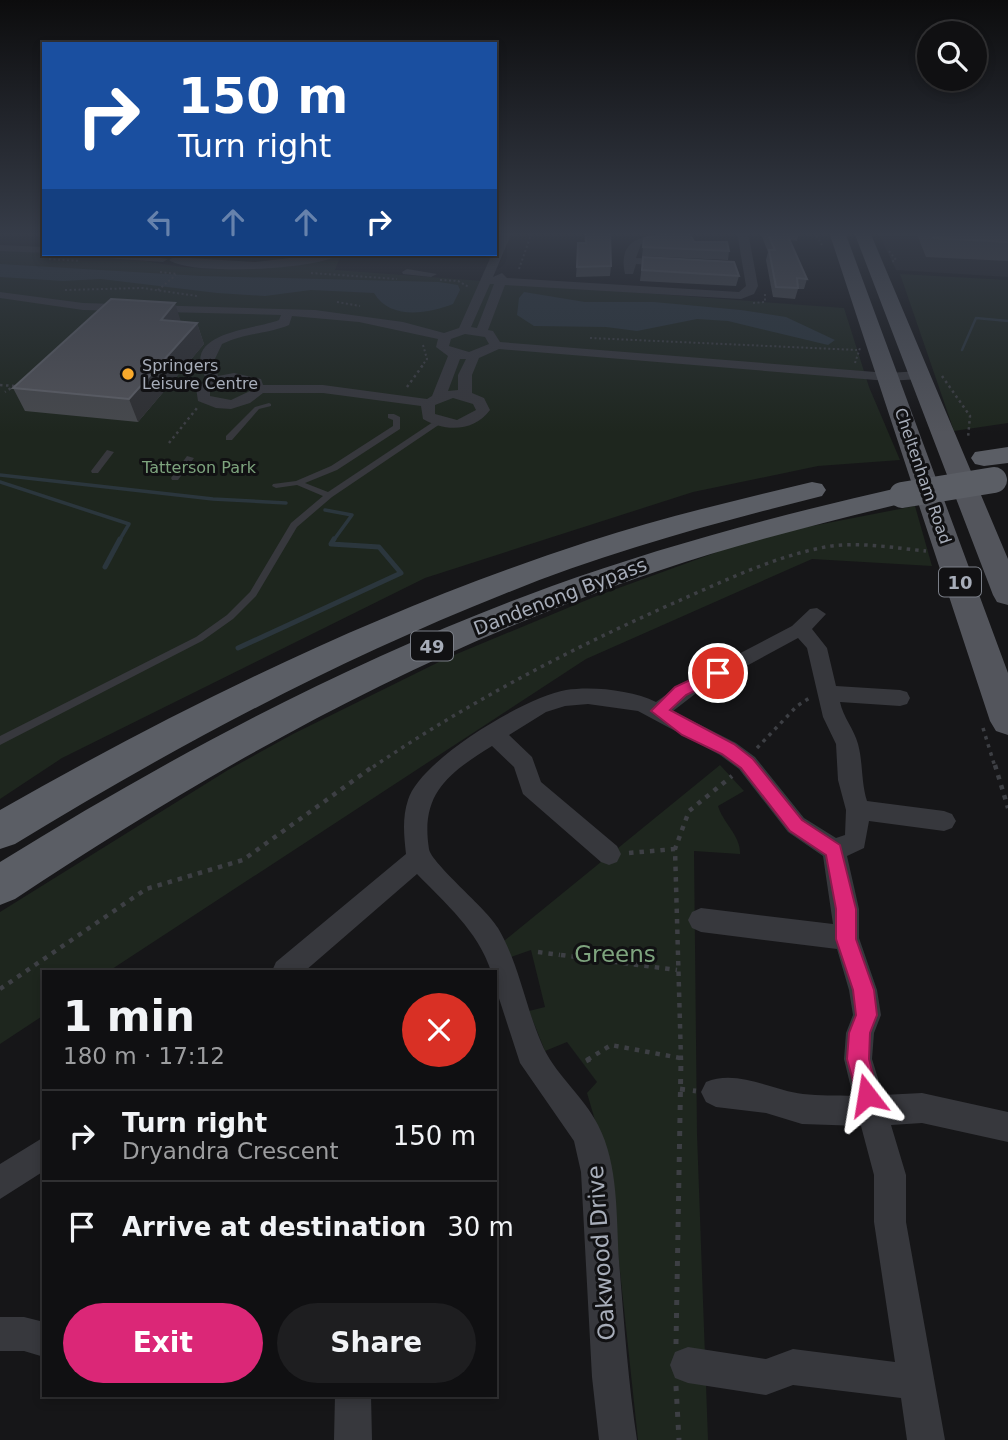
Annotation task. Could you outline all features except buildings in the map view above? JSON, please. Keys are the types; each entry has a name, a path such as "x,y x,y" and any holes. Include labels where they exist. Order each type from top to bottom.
{"highway":[{"name":"Dandenong Bypass","path":"0,831 220,708 327,657 449,604 597,549 779,497 898,484 998,467"},
{"name":"Dandenong Bypass","path":"0,885 238,741 338,690 477,627 549,597 686,550 898,484"}],"main road":[{"name":"Cheltenham Road","path":"861,299 1008,721"},
{"name":"Cheltenham Road","path":"890,299 1008,595"}],"street":[{"path":"32,299 92,307 287,313 376,322 444,337 464,330 482,331 493,337 496,345"},
{"path":"464,330 477,299"},
{"path":"482,331 493,299"},
{"path":"215,381 207,365 209,350 216,342 228,335 275,327 285,321 287,313"},
{"path":"444,337 442,346 455,354 474,355 488,351 496,345 920,373"},
{"path":"259,389 250,379 234,376 215,381 203,388 202,393 208,401 220,405 241,402 259,389 323,389 434,399 465,395 482,405 480,415 466,422 439,422 428,415 434,399 455,354"},
{"path":"465,395 465,375 474,355"},
{"path":"659,711 680,691 734,666 788,634 799,631 817,614"},
{"path":"799,631 810,636 817,648 833,717 847,744 849,780 858,810 856,841 834,850"},
{"path":"828,692 900,698"},
{"path":"286,970 418,858 415,825 419,800 435,776 539,706 565,698 588,696 642,704 728,749 747,763 796,825 834,850 846,909 846,939 863,990 867,1015 860,1033 858,1059 890,1175 890,1222 926,1440"},
{"path":"494,734 524,763 531,787 609,854"},
{"path":"858,810 944,821"},
{"name":"Oakwood Drive","path":"418,858 474,916 489,937 502,965 503,1003 530,1053 580,1121 593,1153 610,1377 618,1440"},
{"path":"701,920 846,939"},
{"path":"716,1092 766,1098 802,1109 871,1111 922,1108 1008,1127"},
{"path":"0,1183 42,1153"},
{"path":"0,1334 24,1334 42,1339"},
{"path":"680,1363 766,1377 793,1367 915,1382"},
{"path":"353,1397 353,1440"}],"lane":[{"path":"229,438 257,408 270,405"},
{"path":"276,486 298,483 334,468 397,427 397,419 391,416"},
{"path":"0,741 199,639 230,617 253,594 294,525 329,495 439,422"},
{"path":"94,471 110,452"},
{"path":"175,478 190,458"},
{"path":"298,483 329,495"}],"path":[{"path":"400,397 426,359 422,343 428,332"},
{"path":"587,338 847,352 857,350"},
{"path":"0,385 14,386 5,392"},
{"path":"196,411 205,412"},
{"path":"679,1440 680,1058 676,849 689,811 747,763 750,754 773,737 799,700 828,692"},
{"path":"609,854 676,849"},
{"path":"538,952 678,970"},
{"path":"586,1061 611,1045 680,1058"}],"green space":[{"name":"Tatterson Park","path":"0,299 726,299 844,308 869,387 900,460 818,466 693,492 425,578 62,758 0,799"},
{"path":"909,299 1008,299 1008,423 954,431"},
{"path":"915,506 932,566 812,559 586,659 111,970 42,970 42,1016 0,1044 0,912 228,770 293,734 447,658 594,597 761,536"},
{"name":"Greens","path":"720,765 744,791 718,806 738,841 740,854 694,851 697,1134 708,1440 638,1440 609,1168 587,1093 597,1082 567,1042 545,1051 529,1011 545,1007 531,950 511,957 504,941"}],"shaded area":[{"path":"379,299 455,299 453,304 421,312 399,311"},
{"path":"519,299 654,302 786,317 835,340 828,345 728,321 697,319 637,331 606,327 534,326 517,315"}],"waterway":[{"path":"962,350 976,318 1008,321"},
{"path":"0,475 213,499 286,503"},
{"path":"0,482 129,524 119,541"},
{"path":"325,510 352,515 333,541"},
{"path":"105,567 120,539"},
{"path":"238,648 401,573 379,547 331,544 334,539"}],"place":[{"name":"Springers Leisure Centre","path":"128,374"}],"route":[{"path":"718,673 680,691 659,711 688,730 728,749 747,763 796,825 834,850 846,909 846,939 863,990 867,1015 860,1033 858,1059 867,1095"}]}
